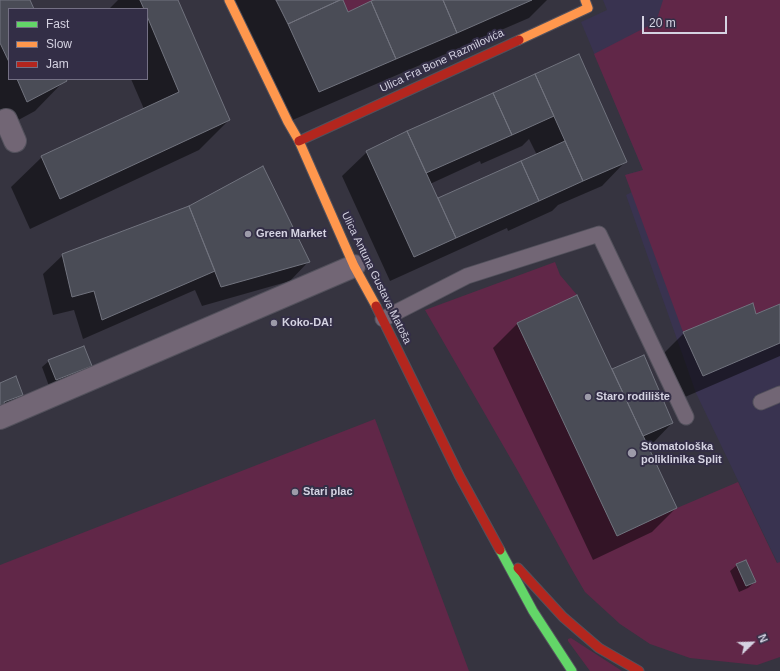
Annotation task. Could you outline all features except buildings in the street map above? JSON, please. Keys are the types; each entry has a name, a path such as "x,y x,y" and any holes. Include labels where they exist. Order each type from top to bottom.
{"street":[{"name":"Ulica Antuna Gustava Matoša","path":"229,0 288,122 299,141 354,266 383,319 459,475 533,611 572,671"},
{"name":"Ulica Fra Bone Razmilovića","path":"299,141 588,8 585,0"},
{"path":"2,111 15,141"},
{"path":"0,418 354,266"},
{"name":"Ulica Antuna Gustava Matoša","path":"496,544 563,617 599,648 639,671"}],"lane":[{"path":"383,319 467,276 599,234 686,417"},
{"path":"762,402 780,394"}],"shaded area":[{"path":"343,0 374,0 348,12"},
{"path":"603,0 780,0 780,562 778,564 696,393 626,195 632,192 625,175 643,170 581,22 607,10"},
{"path":"663,0 780,0 780,304 756,314 753,304 683,332 625,175 643,170 594,54 656,22"},
{"path":"555,262 560,275 577,295 517,323 617,536 738,482 777,563 780,562 780,657 757,665 690,658 650,644 620,624 585,592 519,473 425,310"},
{"name":"Stari plac","path":"375,419 469,671 0,671 0,565"},
{"path":"571,638 622,671 590,671 568,641 568,639"}],"traffic: fast":[{"path":"500,550 533,611 572,671"}],"traffic: slow":[{"path":"229,0 288,122 299,141 354,266 376,306"},
{"path":"519,40 588,8 585,0"}],"traffic: jam":[{"path":"299,141 519,40"},
{"path":"376,306 459,475 500,550"},
{"path":"518,568 563,617 599,648 639,671"}],"place":[{"name":"Green Market","path":"248,234"},
{"name":"Koko-DA!","path":"274,323"},
{"name":"Staro rodilište","path":"588,397"},
{"name":"Stomatološka poliklinika Split","path":"632,453"},
{"name":"Stari plac","path":"295,492"}]}
